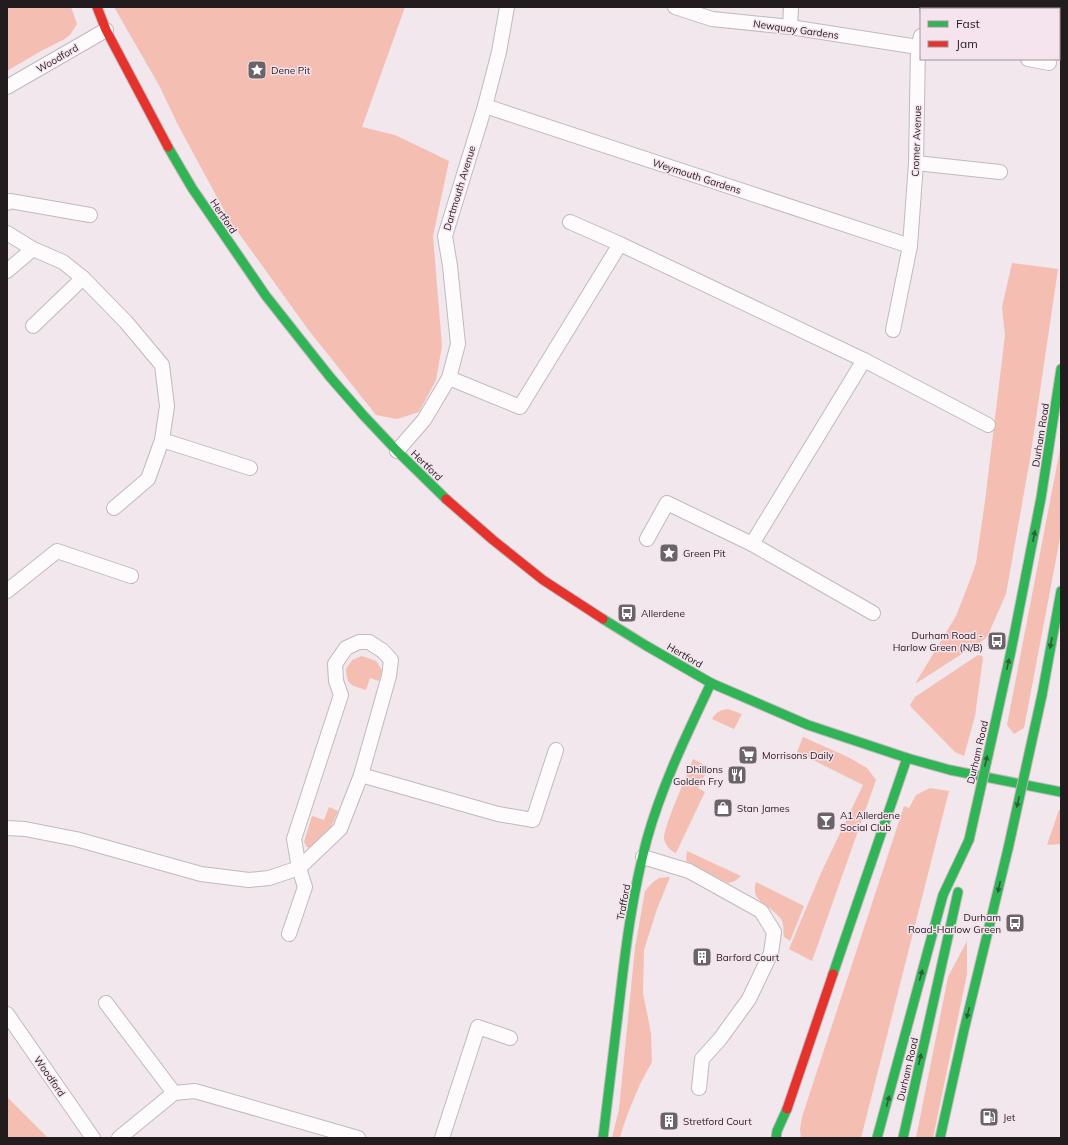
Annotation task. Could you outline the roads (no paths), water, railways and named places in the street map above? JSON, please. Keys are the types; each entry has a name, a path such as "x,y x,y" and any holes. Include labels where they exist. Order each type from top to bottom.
{"street":[{"name":"Hertford","path":"97,7 106,30 163,140 189,182 266,296 330,377 364,416 444,497 493,540 543,580 597,616 711,683 808,725 906,758 950,770 1061,792"},
{"name":"Dartmouth Avenue","path":"397,451 424,420 449,378 458,344 450,266 445,236 485,106 499,52 507,7"},
{"name":"Newquay Gardens","path":"675,7 712,19 920,41"},
{"path":"790,27 791,7"},
{"name":"Woodford","path":"7,87 106,30"},
{"name":"Cromer Avenue","path":"894,330 910,246 916,163 920,41"},
{"path":"1033,60 1049,63"},
{"name":"Weymouth Gardens","path":"485,106 910,246"},
{"path":"916,163 1000,172"},
{"path":"7,203 10,201 90,215"},
{"path":"570,222 620,244 864,360 988,425"},
{"path":"7,234 33,249 63,262 83,278 126,322 162,365 167,406 162,440 148,479 114,508"},
{"path":"449,378 520,407 620,244"},
{"path":"7,271 33,249"},
{"path":"33,326 83,278"},
{"path":"752,544 864,360"},
{"name":"Durham Road","path":"903,1138 1011,651 1041,498 1061,369"},
{"path":"162,440 250,468"},
{"path":"647,539 668,503 752,544 873,613"},
{"path":"7,591 57,551 132,576"},
{"path":"940,1138 1026,768 1046,696 1061,591"},
{"path":"7,828 25,829 76,839 200,874 249,880 269,878 299,868 340,829 361,775 392,660 383,651 369,642 359,642 346,648 335,664 336,681 341,695 294,839 299,868 305,887 289,934"},
{"name":"Trafford","path":"603,1138 628,933 647,839 667,778 711,683"},
{"path":"361,775 498,814 533,820 556,750"},
{"path":"776,1138 906,758"},
{"path":"877,1138 943,895 968,840"},
{"path":"643,857 688,870 761,912 774,932 771,953 749,999 720,1039 702,1059 699,1088"},
{"path":"106,1003 174,1093"},
{"name":"Woodford","path":"7,1014 94,1138"},
{"path":"442,1138 478,1027 510,1038"},
{"path":"119,1138 174,1093 195,1091 358,1138"},
{"path":"787,1109 788,1130"}],"place":[{"name":"Dene Pit","path":"257,70"},
{"name":"Green Pit","path":"669,553"},
{"name":"Allerdene","path":"627,613"},
{"name":"Durham Road - Harlow Green (N/B)","path":"997,641"},
{"name":"Morrisons Daily","path":"748,755"},
{"name":"Dhillons Golden Fry","path":"737,775"},
{"name":"Stan James","path":"723,808"},
{"name":"A1 Allerdene Social Club","path":"826,821"},
{"name":"Durham Road-Harlow Green","path":"1015,923"},
{"name":"Barford Court","path":"702,957"},
{"name":"Jet","path":"989,1117"},
{"name":"Stretford Court","path":"669,1121"}]}
